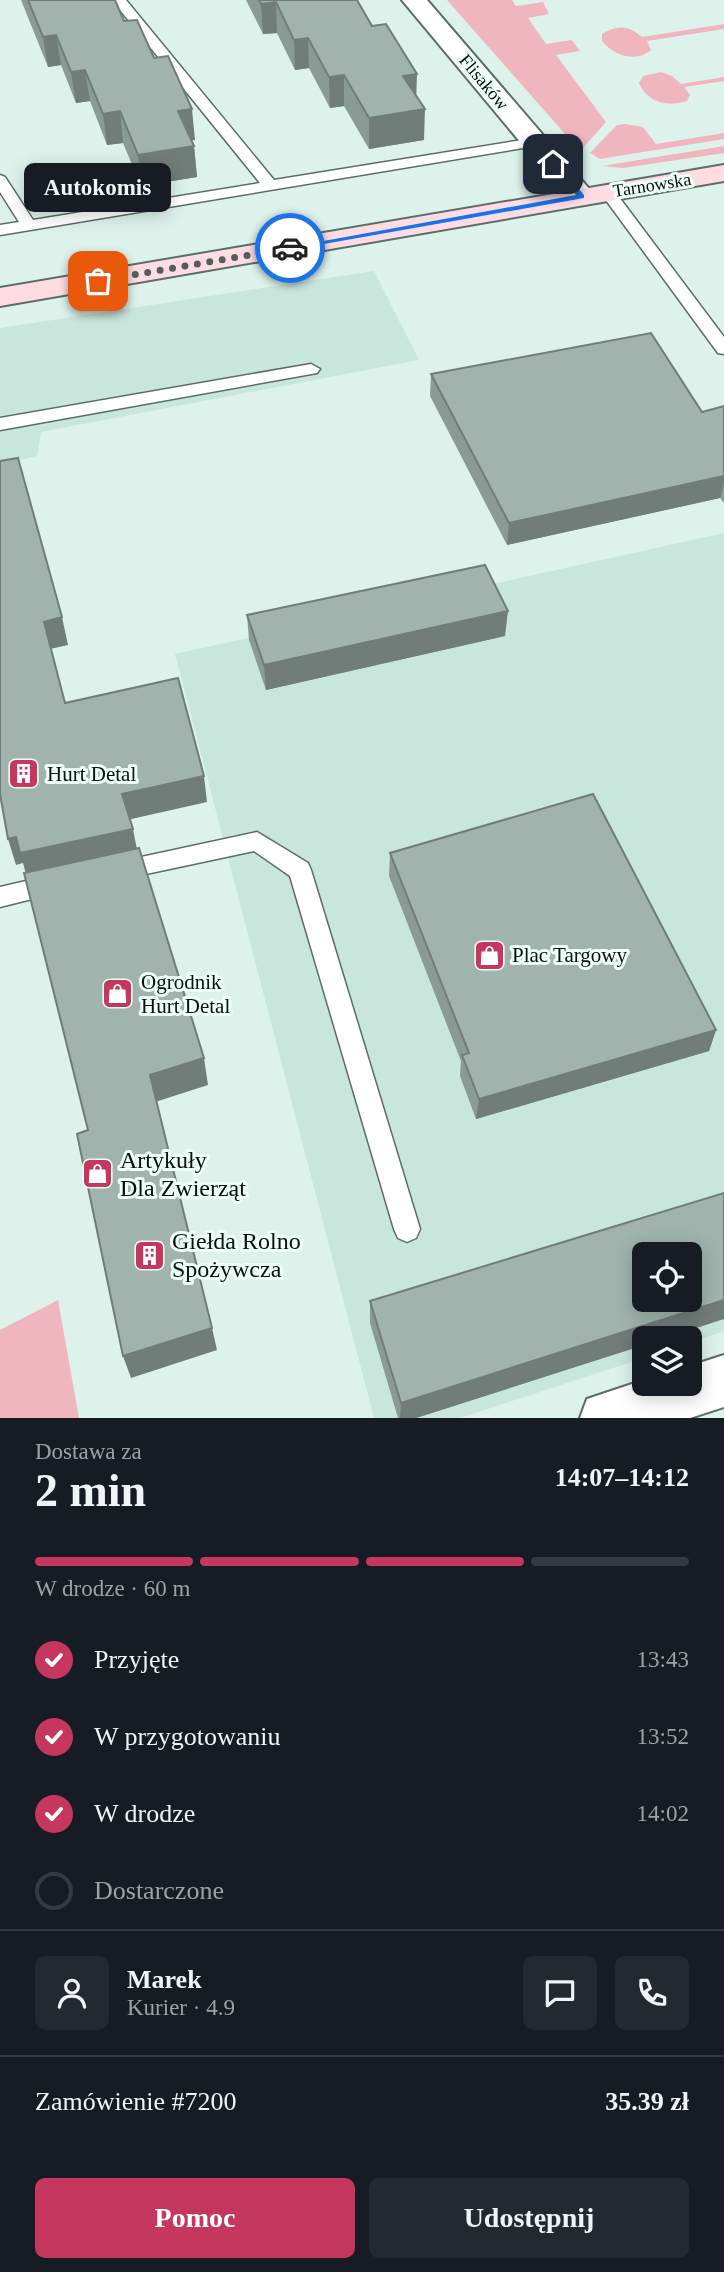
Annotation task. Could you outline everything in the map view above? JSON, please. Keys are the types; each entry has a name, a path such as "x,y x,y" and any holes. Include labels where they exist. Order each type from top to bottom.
{"main road":[{"name":"Tarnowska","path":"0,298 724,173"}],"street":[{"name":"Flisaków","path":"414,0 535,142 595,194"},
{"path":"606,1418 724,1381"}],"lane":[{"path":"119,0 270,185"},
{"path":"0,230 535,142"},
{"path":"0,180 29,225"},
{"path":"595,194 724,349"},
{"path":"0,424 311,369"},
{"path":"0,897 257,841 300,870 407,1229"}],"shaded area":[{"path":"447,0 512,0 516,6 543,2 549,14 528,18 546,44 572,40 580,51 556,55 606,122 583,148 573,143"},
{"path":"724,24 724,29 647,41 651,50 632,57 613,51 602,41 602,34 618,28 627,28 642,37"},
{"path":"661,72 672,76 681,84 724,77 724,81 684,87 690,95 687,101 673,104 659,102 647,95 639,83 643,76"},
{"path":"617,125 643,127 656,144 724,133 724,139 600,159 590,153"},
{"path":"724,146 724,153 623,168 602,166"},
{"path":"374,271 419,360 41,432 37,456 0,464 0,328"},
{"name":"Plac Targowy","path":"724,533 724,1331 702,1339 702,1326 632,1326 632,1362 460,1418 374,1418 175,654"},
{"path":"58,1300 79,1418 0,1418 0,1330"}],"building":[{"path":"28,0 115,0 124,21 137,20 154,58 168,56 192,109 178,111 194,146 138,155 120,111 103,114 85,70 71,72 56,35 43,37"},
{"path":"259,0 357,0 372,26 386,24 417,74 403,76 425,109 369,118 344,75 329,77 308,38 294,40 276,2 261,4"},
{"path":"651,333 702,412 724,406 724,476 509,523 431,374"},
{"path":"18,458 62,617 44,622 65,703 178,678 204,776 122,794 133,829 20,853 16,837 8,839 0,794 0,461"},
{"path":"485,565 508,611 264,665 247,615"},
{"path":"593,794 716,1030 479,1099 462,1055 469,1053 390,853"},
{"path":"139,848 204,1058 150,1075 212,1328 123,1356 77,1134 88,1130 24,873"},
{"path":"724,1193 724,1300 702,1307 702,1242 632,1242 632,1312 686,1312 642,1326 632,1326 632,1329 401,1403 370,1301"}],"way so far":[{"path":"98,281 290,248"}],"place":[{"name":"Autokomis","path":"98,281"},
{"name":"Hurt Detal","path":"24,774"},
{"name":"Plac Targowy","path":"489,955"},
{"name":"Ogrodnik Hurt Detal","path":"118,994"},
{"name":"Artykuły Dla Zwierząt","path":"97,1174"},
{"name":"Giełda Rolno Spożywcza","path":"149,1255"}],"route":[{"path":"290,248 581,197 553,164"}]}
